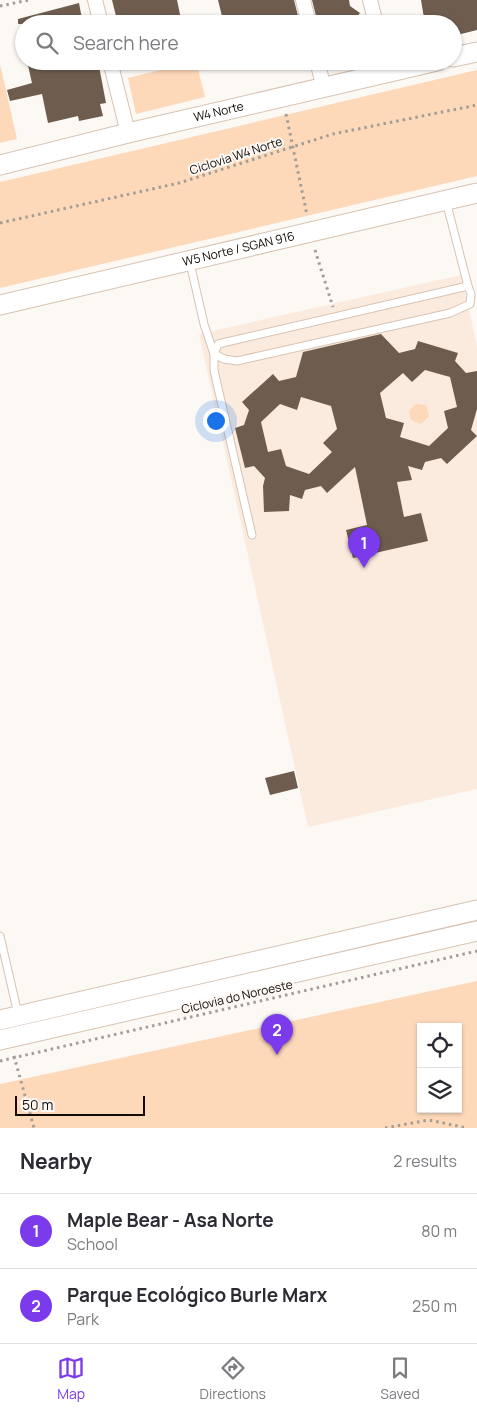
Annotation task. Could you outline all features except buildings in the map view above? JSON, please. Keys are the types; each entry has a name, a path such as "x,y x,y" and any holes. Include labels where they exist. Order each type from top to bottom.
{"main road":[{"path":"462,55 477,52"},
{"name":"W4 Norte","path":"0,166 128,133 399,70"},
{"name":"W5 Norte / SGAN 916","path":"0,305 477,193"},
{"path":"0,1020 477,910"},
{"path":"5,1039 477,930"}],"street":[{"path":"95,0 99,15"},
{"path":"303,0 307,15"},
{"path":"370,0 374,15"},
{"path":"112,70 128,133"},
{"path":"320,70 324,88"}],"lane":[{"path":"214,354 224,359 237,361 450,313 470,304 471,294 446,201"},
{"path":"190,261 204,324 214,354 214,370 252,535"},
{"path":"214,354 218,344 468,286"},
{"path":"0,936 19,1016"}],"path":[{"path":"0,6 29,0"},
{"path":"283,98 309,223"},
{"name":"Ciclovia W4 Norte","path":"0,223 179,183 333,134 477,105"},
{"path":"315,250 336,317"},
{"name":"Ciclovia do Noroeste","path":"0,1060 477,952"},
{"path":"5,1039 15,1057 34,1128"},
{"path":"384,1128 429,1120 467,1128"}],"shaded area":[{"path":"0,64 17,139 0,143"},
{"path":"160,70 198,70 205,97 136,114 128,78"},
{"path":"477,70 477,176 0,288 0,182"},
{"path":"461,275 477,346 477,789 308,827 199,334"},
{"path":"416,404 426,405 429,416 421,424 411,420 409,411"},
{"path":"477,981 477,1128 0,1128 0,1084"}],"place":[{"name":"Maple Bear - Asa Norte","path":"364,568"},
{"name":"Parque Ecológico Burle Marx","path":"277,1055"}]}
